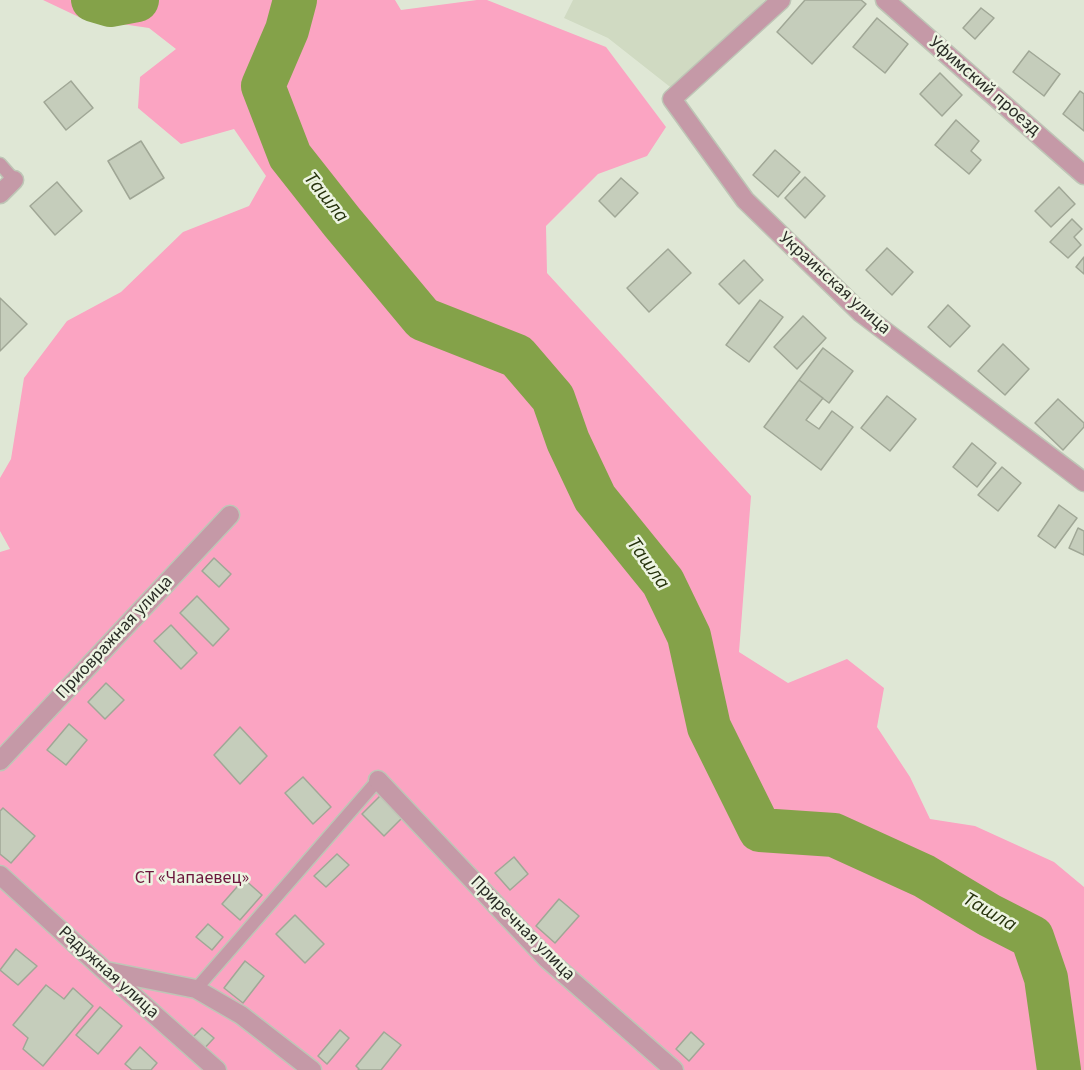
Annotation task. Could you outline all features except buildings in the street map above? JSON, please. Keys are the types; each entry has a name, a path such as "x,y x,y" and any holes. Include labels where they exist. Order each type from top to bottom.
{"street":[{"name":"Украинская улица","path":"781,0 672,99 745,200 861,313 1084,482"},
{"name":"Уфимский проезд","path":"885,0 1084,175"},
{"path":"0,194 14,180"},
{"name":"Приовражная улица","path":"0,761 230,515"},
{"name":"Приречная улица","path":"378,780 547,959 674,1070"},
{"name":"Радужная улица","path":"0,875 217,1070"},
{"path":"104,970 196,989 241,1014 312,1070"}],"lane":[{"path":"0,164 14,180"},
{"path":"196,989 378,780"}],"shaded area":[{"path":"573,0 765,0 674,90 608,38 564,18"}],"green space":[{"name":"СТ «Чапаевец»","path":"43,0 395,0 401,10 487,0 606,47 666,127 647,156 598,174 546,226 547,273 751,496 739,652 788,683 847,659 884,688 877,727 910,777 930,819 975,826 1054,862 1084,887 1084,1070 0,1070 0,552 10,549 0,531 0,478 11,459 24,378 67,321 121,292 183,232 249,206 266,176 234,129 181,144 138,108 140,77 176,49 149,28 81,18"}],"waterway":[{"name":"Ташла","path":"93,0 110,5 137,0"},
{"name":"Ташла","path":"295,0 287,30 263,86 290,156 423,319 517,356 553,398 568,441 595,498 663,582 689,636 709,727 760,830 834,835 924,876 989,915 1032,937 1046,978 1059,1070"}]}
